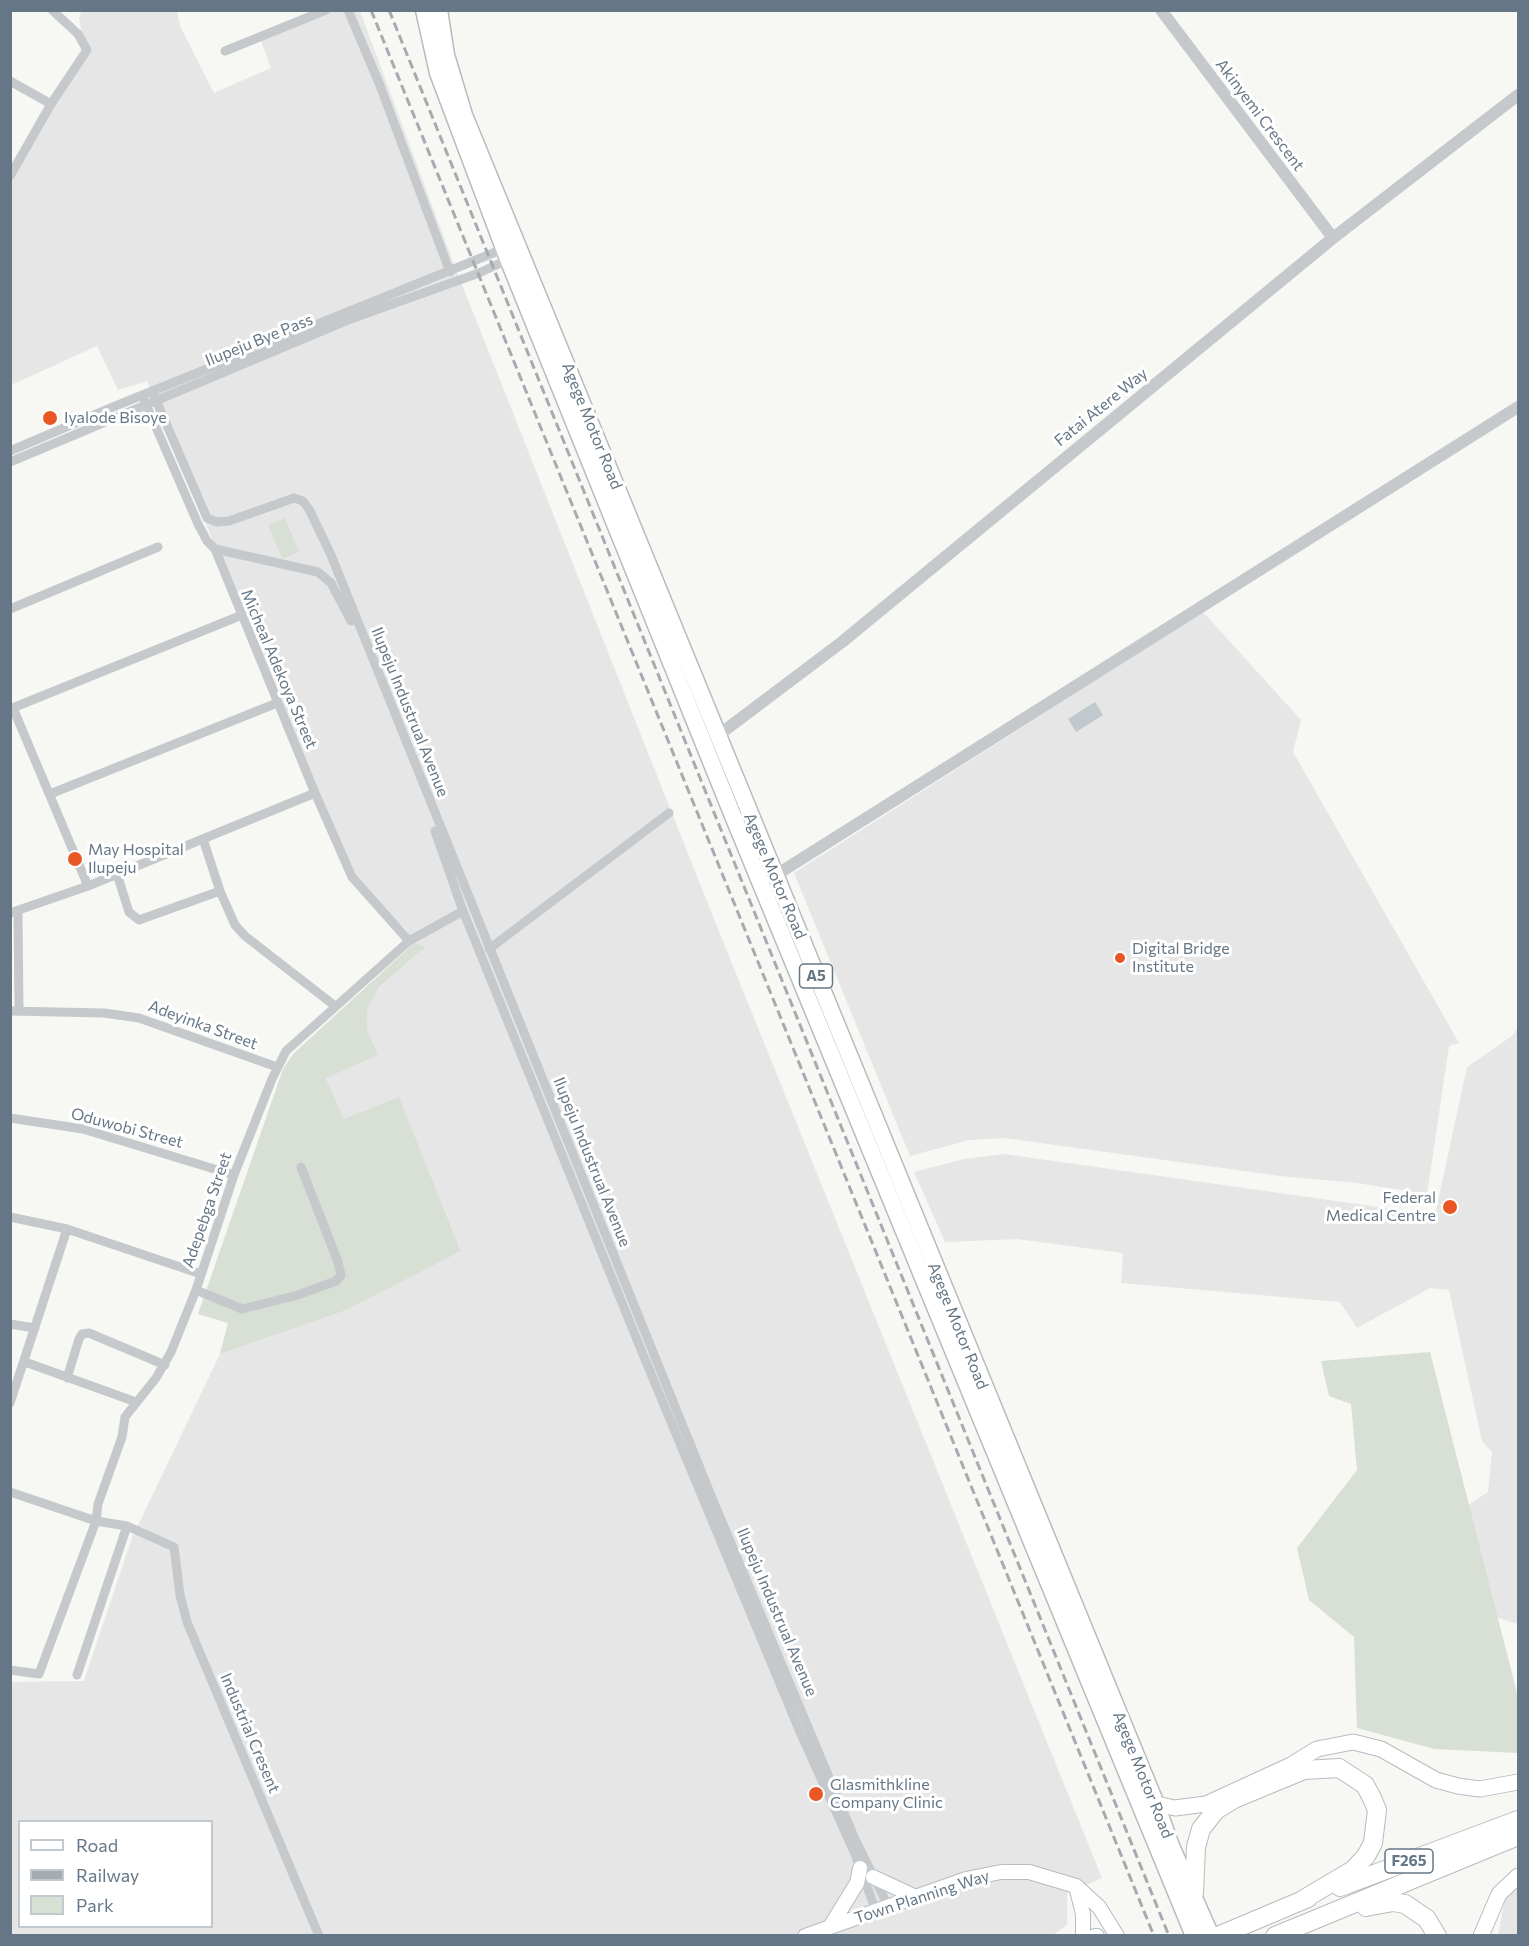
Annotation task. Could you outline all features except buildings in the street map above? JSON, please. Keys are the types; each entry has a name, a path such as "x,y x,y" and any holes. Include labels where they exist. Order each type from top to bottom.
{"highway":[{"name":"Agege Motor Road","path":"424,10 433,55 453,118 513,251 776,875 1079,1637 1194,1935"},
{"name":"Agege Motor Road","path":"439,10 442,39 455,90 513,251 703,744 1079,1637 1156,1804 1171,1846 1211,1935"},
{"path":"1194,1893 1196,1847 1201,1829 1216,1810 1234,1799 1304,1770 1339,1768 1365,1785 1377,1810 1369,1849 1353,1870 1299,1902"},
{"name":"F265","path":"1218,1935 1299,1902 1518,1820"},
{"name":"F265","path":"1275,1935 1518,1836"},
{"path":"1306,1923 1374,1905 1411,1907 1427,1919 1437,1935"}],"main road":[{"path":"1156,1804 1175,1808 1206,1804 1291,1765 1317,1749 1353,1742 1381,1749 1436,1780 1458,1786 1480,1789 1518,1782"},
{"path":"830,1927 857,1883 860,1868"},
{"name":"Town Planning Way","path":"805,1935 966,1879 1001,1872 1029,1872 1076,1886"},
{"path":"1481,1935 1499,1894 1518,1876"},
{"path":"873,1877 915,1897"},
{"path":"1076,1886 1083,1914 1083,1935"},
{"path":"1076,1886 1099,1907 1117,1935"}],"street":[{"path":"10,176 51,104 87,50 78,34 52,10"},
{"path":"292,10 297,21"},
{"path":"225,51 326,10"},
{"path":"348,10 379,82 450,272"},
{"name":"Akinyemi Crescent","path":"1161,10 1333,238"},
{"path":"10,81 51,104"},
{"name":"Fatai Atere Way","path":"703,744 719,737 842,642 1333,238 1518,95"},
{"name":"Ilupeju Bye Pass","path":"10,462 149,397 450,272 513,251"},
{"name":"Ilupeju Bye Pass","path":"10,451 348,320 479,273 513,251"},
{"name":"Ilupeju Industrual Avenue","path":"149,397 207,518 217,522 229,521 294,498 303,501 310,511 331,555 712,1498 873,1877 882,1908"},
{"name":"Micheal Adekoya Street","path":"149,397 201,532 215,549 352,877 409,941"},
{"path":"776,875 1518,407"},
{"path":"10,609 158,547"},
{"name":"Ilupeju Industrual Avenue","path":"215,549 318,572 332,583 352,624 398,735 463,911 800,1732 860,1868 882,1908"},
{"path":"88,886 12,708 242,615"},
{"path":"50,794 278,704"},
{"path":"15,1011 14,912 88,886 315,793"},
{"path":"489,949 669,813"},
{"path":"203,839 220,891 236,925 245,936 335,1006"},
{"path":"117,874 129,912 139,920 220,891"},
{"name":"Adepebga Street","path":"10,1670 39,1674 100,1522 98,1504 122,1437 125,1417 165,1365 196,1290 234,1175 277,1067 292,1044 409,941 463,911"},
{"name":"Adeyinka Street","path":"15,1011 104,1013 139,1018 277,1067"},
{"name":"Oduwobi Street","path":"10,1118 83,1129 234,1175"},
{"path":"196,1290 242,1309 298,1295 336,1281 341,1275 338,1262 301,1167"},
{"path":"10,1217 67,1229 201,1274"},
{"path":"10,1403 67,1229"},
{"path":"10,1324 35,1328"},
{"path":"67,1378 79,1339 82,1334 89,1333 165,1365"},
{"path":"25,1362 136,1402"},
{"path":"10,1492 100,1522 127,1526 77,1675"},
{"name":"Industrial Cresent","path":"127,1526 174,1547 180,1595 187,1622 319,1935"}],"shaded area":[{"path":"82,11 177,11 180,26 214,93 271,68 258,33 319,11 360,11 453,262 716,924 1102,1878 1067,1893 1067,1925 1053,1935 11,1936 11,1682 84,1681 132,1538 220,1354 345,1310 461,1250 399,1098 344,1120 326,1077 378,1055 367,1029 367,1010 379,987 424,947 414,943 406,930 350,873 147,381 118,390 97,346 11,385 11,181 54,100 85,54 79,18"},
{"name":"Digital Bridge Institute","path":"1203,612 1301,720 1293,752 1459,1043 1449,1046 1427,1194 1005,1138 969,1140 910,1156 794,873"},
{"path":"1095,702 1103,715 1076,732 1068,719"},
{"path":"1518,1028 1518,1624 1482,1613 1465,1507 1488,1492 1492,1452 1482,1441 1449,1290 1430,1288 1357,1328 1340,1302 1121,1283 1123,1253 1017,1239 945,1242 914,1172 964,1159 1004,1154 1435,1215 1467,1067 1512,1036"},
{"path":"1518,1876 1518,1935 1498,1936 1508,1882"}],"green space":[{"path":"285,518 299,552 282,559 268,525"},
{"path":"414,943 425,947 379,987 367,1010 367,1029 378,1055 326,1078 344,1119 399,1097 461,1251 346,1310 220,1354 228,1323 198,1314 283,1069 293,1054"},
{"path":"1430,1352 1518,1697 1518,1753 1434,1749 1357,1728 1354,1637 1309,1600 1297,1548 1357,1470 1351,1404 1329,1396 1321,1361"}],"railway":[{"path":"371,10 1154,1936"},
{"path":"389,10 1169,1936"}],"place":[{"name":"Iyalode Bisoye","path":"50,418"},
{"name":"May Hospital Ilupeju","path":"75,859"},
{"name":"Digital Bridge Institute","path":"1120,958"},
{"name":"Federal Medical Centre","path":"1450,1207"},
{"name":"Glasmithkline Company Clinic","path":"816,1794"}]}
